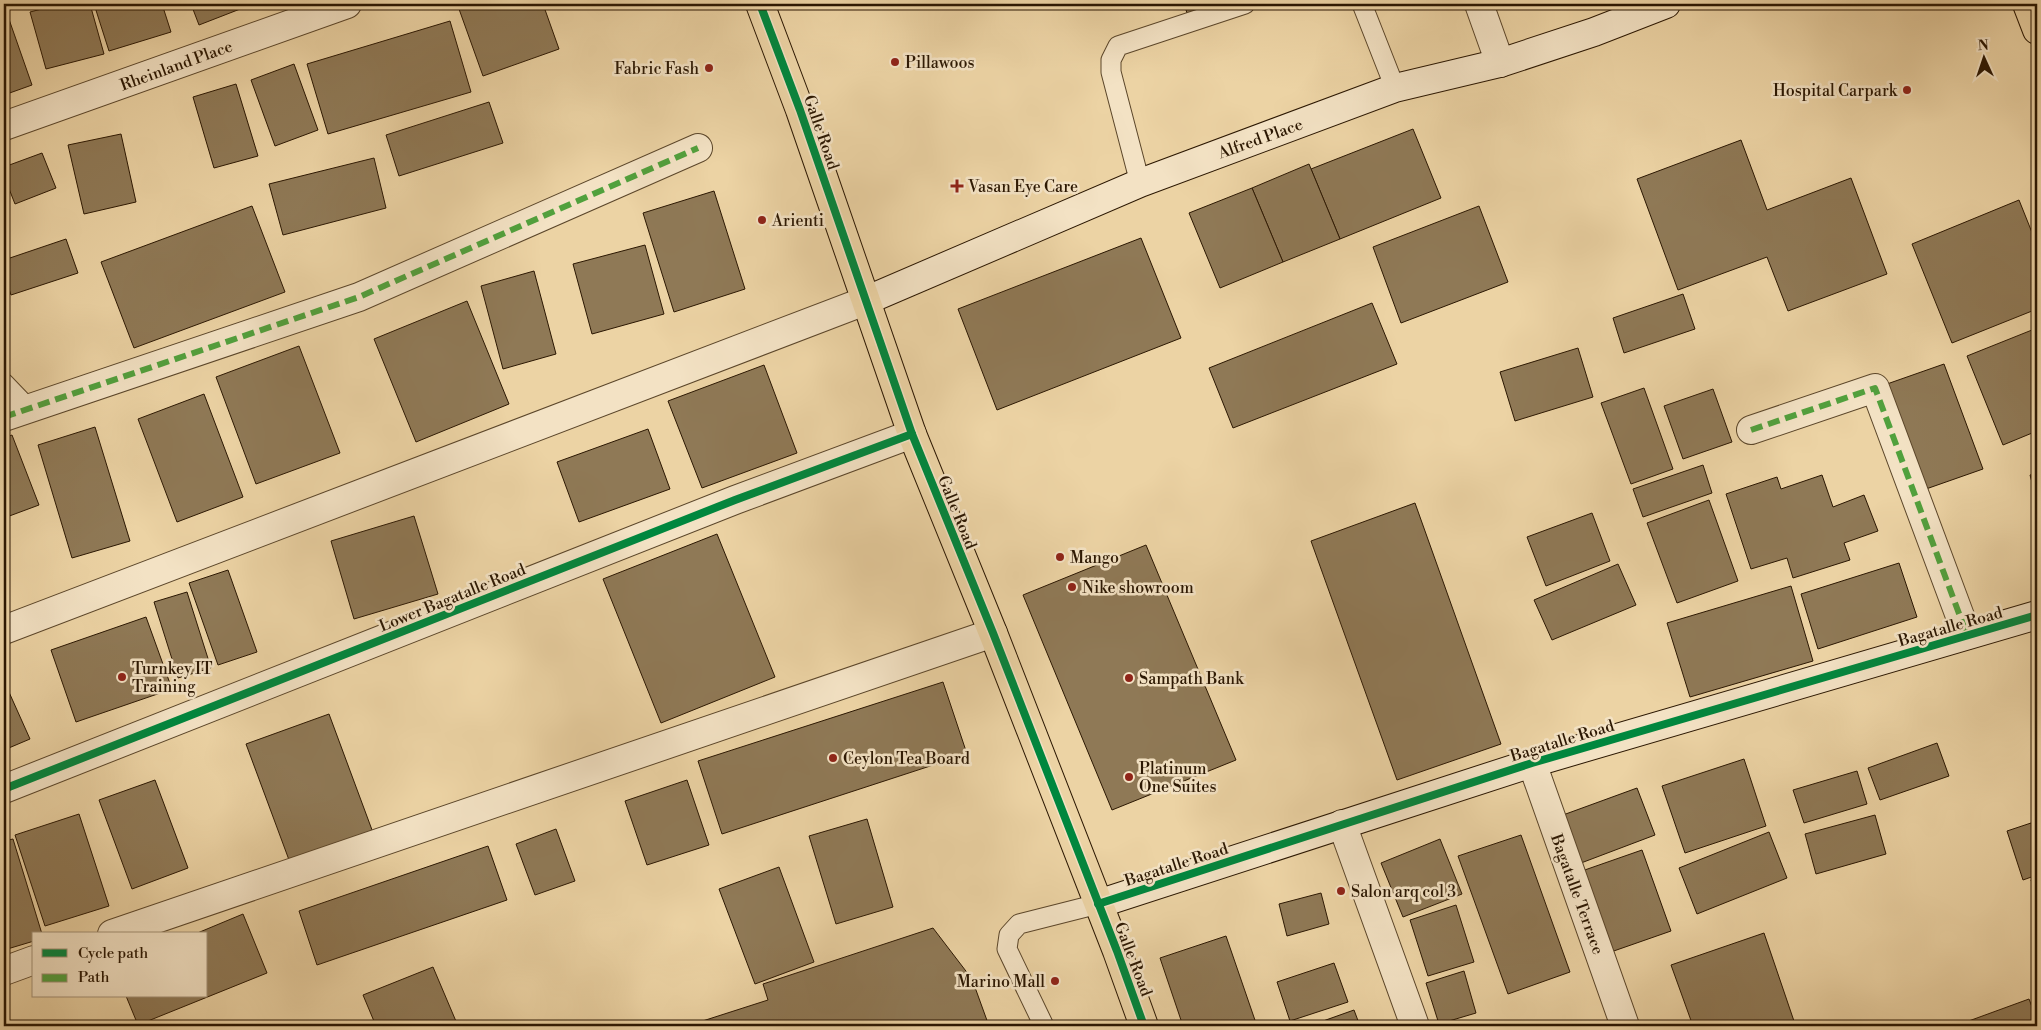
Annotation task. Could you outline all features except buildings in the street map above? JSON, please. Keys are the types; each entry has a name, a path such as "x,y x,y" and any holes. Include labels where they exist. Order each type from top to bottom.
{"highway":[{"name":"Galle Road","path":"760,4 800,110 912,434 993,634 1144,1026"},
{"path":"2027,4 2037,30"}],"street":[{"name":"Rheinland Place","path":"4,126 347,4"},
{"path":"1479,4 1500,63"},
{"name":"Alfred Place","path":"4,630 865,301 1140,183 1395,88 1500,63 1594,32 1666,4"},
{"path":"16,413 359,298 698,148"},
{"path":"1750,430 1875,388 1966,635"},
{"name":"Lower Bagatalle Road","path":"4,789 726,504 912,434"},
{"name":"Bagatalle Road","path":"1098,904 1532,762 2037,615"},
{"path":"118,932 993,634"},
{"name":"Bagatalle Terrace","path":"1532,762 1625,1026"},
{"path":"1342,824 1415,1026"},
{"path":"4,970 32,961"}],"lane":[{"path":"1140,183 1111,72 1111,60 1118,46 1245,4"},
{"path":"1362,4 1395,88"},
{"path":"5,384 16,413"},
{"path":"1044,1026 1007,949 1009,935 1019,924 1098,904"}],"marked path":[{"path":"4,417 359,297 698,148"},
{"path":"1751,430 1875,388 1967,635"}],"cycle path":[{"path":"760,4 800,110 912,434 993,633 1117,951 1144,1026"},
{"path":"4,789 735,500 912,434"},
{"path":"1098,904 1532,763 2037,615"}],"place":[{"name":"Pillawoos","path":"895,62"},
{"name":"Fabric Fash","path":"709,68"},
{"name":"Hospital Carpark","path":"1907,90"},
{"name":"Vasan Eye Care","path":"957,186"},
{"name":"Arienti","path":"762,220"},
{"name":"Mango","path":"1060,557"},
{"name":"Nike showroom","path":"1072,587"},
{"name":"Turnkey IT Training","path":"122,677"},
{"name":"Sampath Bank","path":"1129,678"},
{"name":"Ceylon Tea Board","path":"833,758"},
{"name":"Platinum One Suites","path":"1129,777"},
{"name":"Salon arq col 3","path":"1341,891"},
{"name":"Marino Mall","path":"1055,981"}]}
